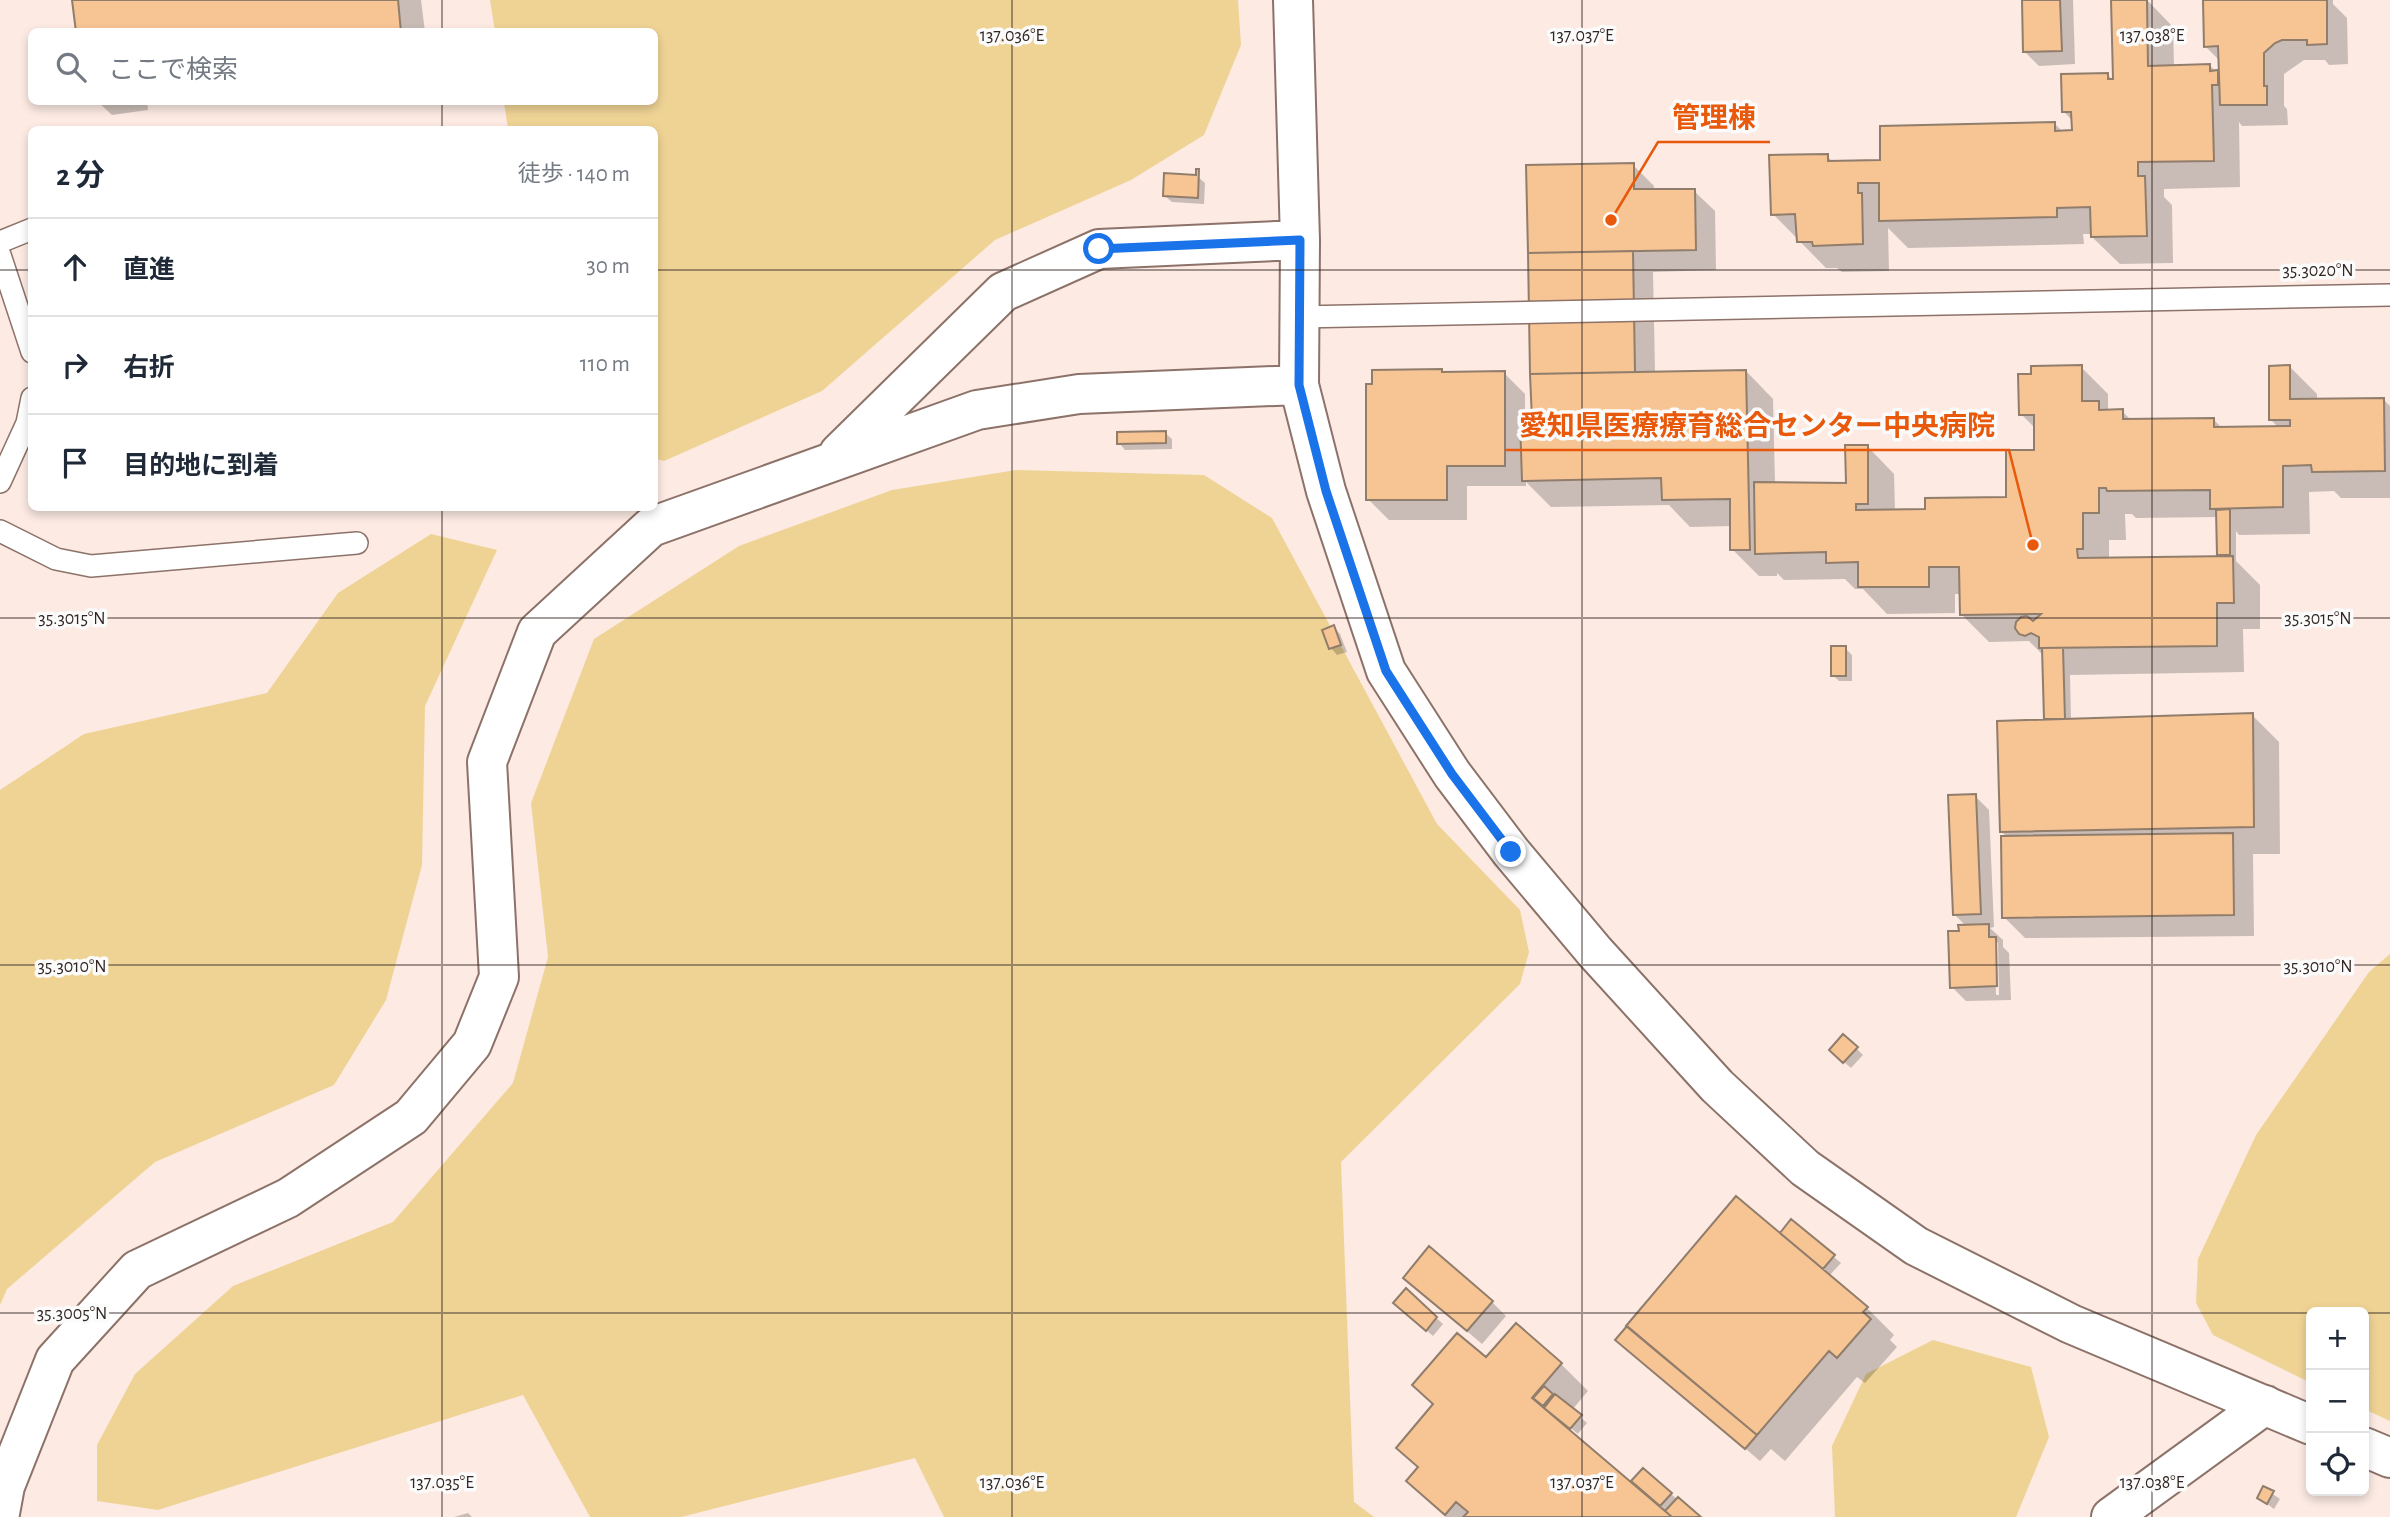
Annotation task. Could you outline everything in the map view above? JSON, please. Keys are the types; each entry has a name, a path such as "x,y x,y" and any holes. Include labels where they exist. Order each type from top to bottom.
{"street":[{"path":"1293,0 1300,240 1299,385 1326,491 1386,671 1452,774 1511,852 1595,952 1717,1086 1805,1168 1916,1246 2071,1324 2306,1423"},
{"path":"830,462 1003,292 1099,249 1300,240"},
{"path":"0,1513 5,1486 55,1360 137,1270 288,1198 411,1117 472,1044 499,977 487,762 537,632 651,527 977,410 1079,394 1299,385"},
{"path":"2111,1517 2265,1405"},
{"path":"2369,1449 2390,1458"}],"lane":[{"path":"0,242 28,231"},
{"path":"0,255 28,340"},
{"path":"1299,317 2390,295"},
{"path":"0,482 28,418"},
{"path":"0,531 56,559 91,566 357,543"}],"shaded area":[{"path":"490,0 1238,0 1241,45 1204,135 1131,180 995,240 822,391 664,461 658,459 658,126 508,126 504,105 658,105 658,28 495,28"},
{"path":"1016,470 1204,475 1272,518 1437,824 1520,910 1529,952 1520,984 1341,1162 1354,1502 1374,1517 944,1517 915,1458 681,1517 590,1517 523,1395 158,1510 97,1501 97,1445 135,1374 233,1286 393,1222 513,1083 548,957 531,803 594,639 739,546 892,490"},
{"path":"431,534 497,550 425,706 422,865 386,1000 334,1085 155,1162 7,1289 0,1305 0,790 84,734 267,693 338,593"},
{"path":"2390,954 2390,1421 2369,1411 2369,1307 2306,1307 2306,1381 2213,1335 2196,1303 2198,1259 2256,1135 2369,972"},
{"path":"1933,1340 2031,1367 2049,1437 2016,1517 1835,1517 1832,1446 1866,1374"}],"building":[{"path":"72,0 398,0 401,28 76,28"},
{"path":"2022,0 2060,0 2062,51 2023,52"},
{"path":"2111,0 2147,0 2148,66 2210,64 2210,71 2218,70 2218,85 2212,85 2214,161 2138,162 2138,176 2145,176 2147,236 2091,237 2090,207 2057,208 2057,217 1879,221 1879,183 1858,183 1858,193 1862,193 1863,244 1813,246 1812,242 1797,242 1795,214 1771,215 1769,155 1828,154 1828,161 1880,160 1880,126 2055,122 2055,131 2072,130 2071,112 2062,112 2061,74 2108,73 2108,79 2113,79"},
{"path":"2203,0 2327,0 2327,44 2307,45 2307,40 2282,40 2275,43 2264,53 2267,105 2220,105 2218,46 2204,47"},
{"path":"1634,163 1634,189 1695,189 1696,250 1528,253 1526,165"},
{"path":"1196,169 1199,169 1198,198 1163,196 1164,173 1196,175"},
{"path":"1633,251 1635,372 1530,374 1528,253"},
{"path":"2082,365 2082,401 2099,401 2099,410 2123,409 2123,419 2214,418 2214,427 2290,426 2290,420 2269,420 2269,366 2290,365 2290,399 2384,398 2385,471 2312,472 2311,465 2283,466 2283,507 2210,509 2210,490 2107,491 2106,488 2099,488 2099,513 2083,513 2083,549 2077,549 2078,558 2233,556 2234,603 2217,603 2217,646 2039,648 2039,637 2031,633 2025,636 2019,634 2015,628 2021,617 2027,616 2033,621 2041,614 1960,615 1959,567 1929,567 1929,587 1858,587 1858,562 1826,563 1826,552 1755,554 1754,482 1846,483 1845,445 1868,445 1868,504 1856,504 1856,510 1925,509 1925,498 2006,497 2006,450 2034,450 2034,415 2019,415 2018,374 2031,374 2031,366"},
{"path":"1442,369 1442,372 1505,371 1505,466 1447,466 1447,500 1366,500 1366,384 1372,384 1372,370"},
{"path":"1746,370 1750,550 1730,550 1730,499 1662,500 1661,478 1522,481 1520,420 1532,420 1530,374"},
{"path":"1166,431 1166,443 1117,444 1117,432"},
{"path":"2230,509 2230,555 2217,555 2216,510"},
{"path":"1334,625 1341,645 1329,649 1322,630"},
{"path":"1831,646 1846,646 1846,676 1831,676"},
{"path":"2042,648 2063,648 2065,719 2044,719"},
{"path":"2253,713 2254,827 2000,832 1997,721"},
{"path":"1976,794 1981,914 1953,915 1948,795"},
{"path":"2233,833 2234,915 2002,918 2001,836"},
{"path":"1989,924 1989,937 1996,937 1997,986 1950,988 1948,931 1959,931 1958,925"},
{"path":"1843,1034 1858,1047 1843,1063 1829,1050"},
{"path":"1736,1196 1868,1307 1863,1312 1871,1319 1837,1358 1829,1351 1757,1435 1626,1326"},
{"path":"1791,1219 1835,1255 1823,1269 1780,1233"},
{"path":"1429,1246 1493,1301 1467,1331 1403,1278"},
{"path":"1406,1288 1437,1317 1426,1331 1393,1303"},
{"path":"1516,1323 1562,1363 1532,1398 1672,1517 1463,1517 1468,1512 1456,1502 1445,1515 1406,1481 1418,1467 1396,1448 1433,1404 1412,1385 1457,1333 1486,1357"},
{"path":"1627,1326 1757,1435 1745,1449 1615,1340"},
{"path":"1544,1386 1553,1394 1543,1406 1533,1398"},
{"path":"1555,1394 1582,1415 1570,1429 1544,1408"},
{"path":"1643,1468 1672,1493 1660,1506 1631,1481"},
{"path":"2263,1486 2274,1491 2267,1504 2257,1498"},
{"path":"1678,1497 1701,1517 1672,1517 1665,1511"}],"place":[{"name":"管理棟","path":"1611,220"},
{"name":"愛知県医療療育総合センター中央病院","path":"2033,545"}],"route":[{"path":"1099,249 1300,240 1299,385 1326,491 1386,671 1452,774 1511,852"}]}
